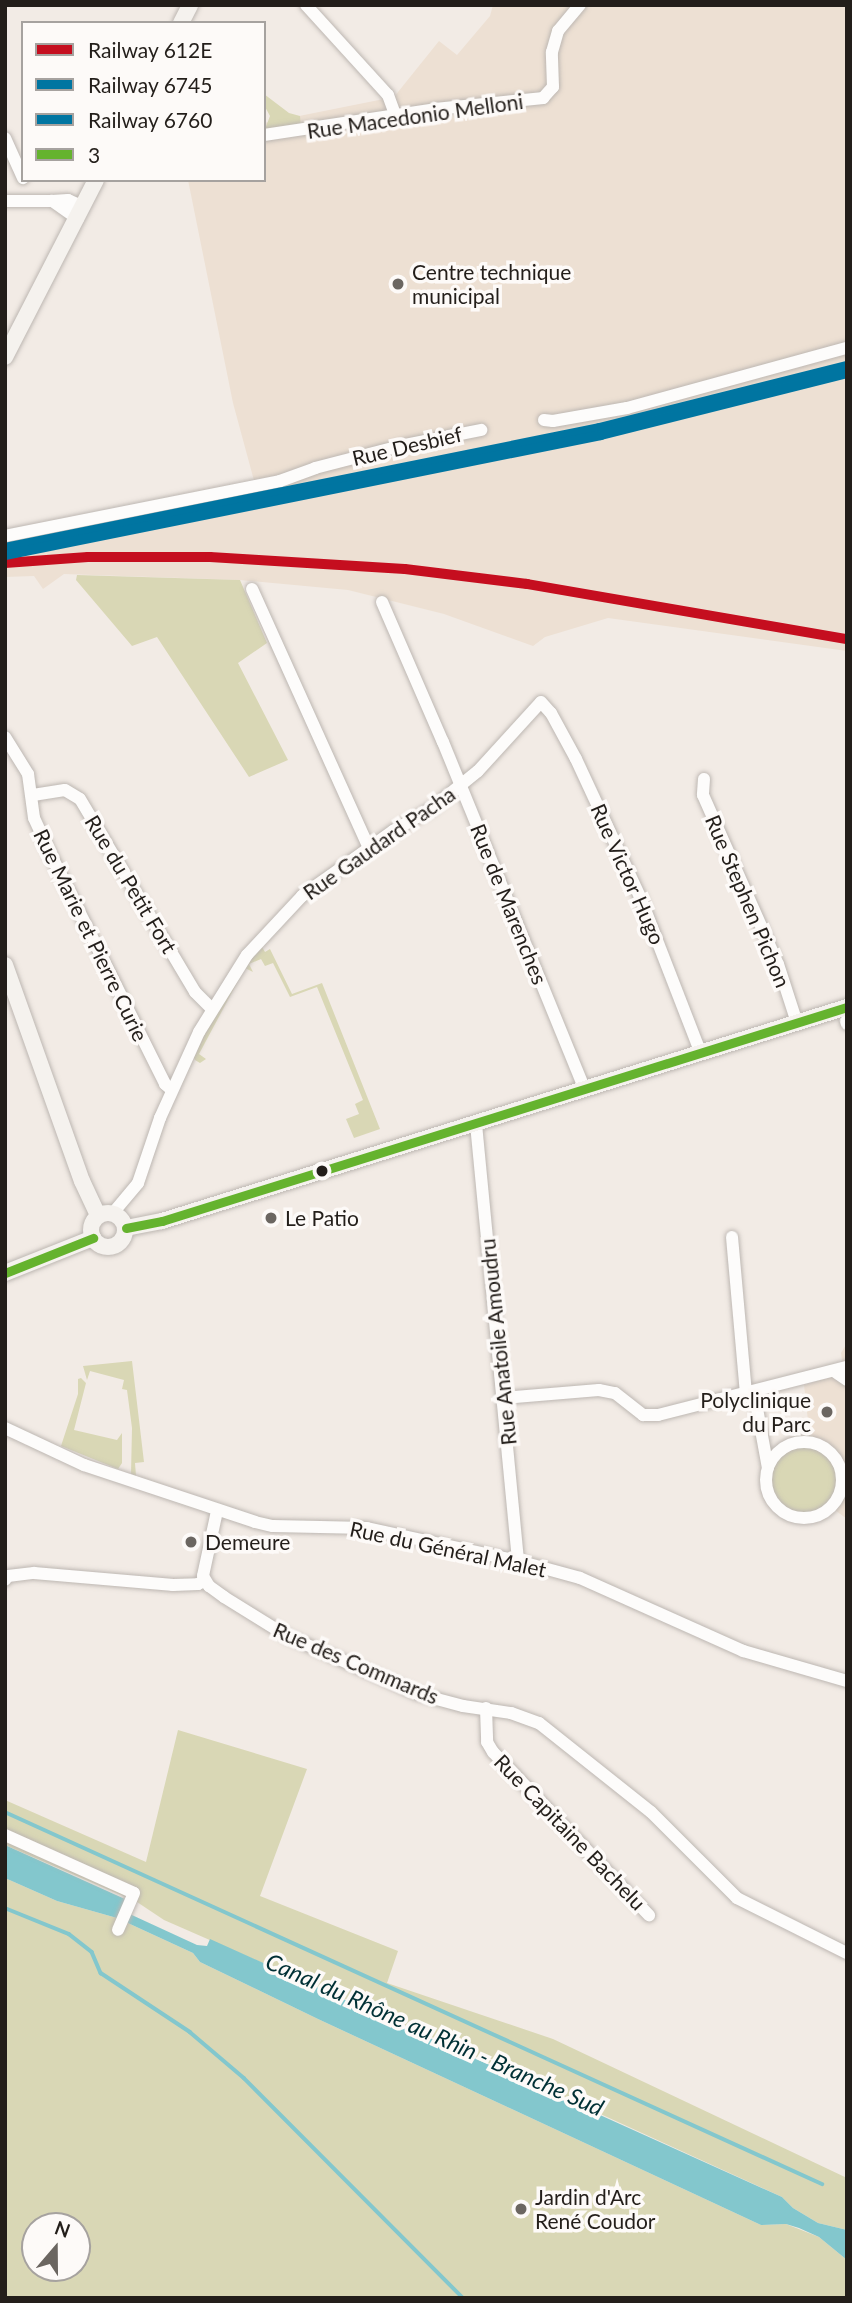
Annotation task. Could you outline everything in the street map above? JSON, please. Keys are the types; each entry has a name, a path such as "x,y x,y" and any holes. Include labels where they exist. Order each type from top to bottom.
{"main road":[{"path":"5,357 95,182"},
{"path":"5,965 82,1181 106,1214 122,1219 126,1228 123,1240 113,1247 101,1246 93,1238 92,1223 106,1214"},
{"path":"126,1228 162,1221 797,1023 846,1016"},
{"path":"5,1273 93,1238"}],"street":[{"path":"306,5 388,95 395,114"},
{"name":"Rue Macedonio Melloni","path":"266,135 395,114 543,98 553,87 552,52 558,32 580,5"},
{"path":"5,138 21,174"},
{"path":"26,182 46,200"},
{"path":"5,201 46,200 81,213"},
{"path":"544,420 553,422 626,408 847,348"},
{"name":"Rue Desbief","path":"5,536 280,481 315,468 400,446 481,430"},
{"path":"252,589 369,848"},
{"name":"Rue de Marenches","path":"382,602 585,1090"},
{"name":"Rue Gaudard Pacha","path":"106,1214 138,1183 172,1090 212,1009 247,955 294,904 369,848 431,809 460,786 499,750 541,702"},
{"name":"Rue Victor Hugo","path":"541,702 551,713 576,759 641,899 701,1054"},
{"name":"Rue Marie et Pierre Curie","path":"5,737 28,774 33,795 34,818 165,1084 172,1090"},
{"name":"Rue Stephen Pichon","path":"704,779 703,795 778,964 797,1023"},
{"name":"Rue du Petit Fort","path":"33,795 65,790 80,799 195,992 212,1009"},
{"name":"Rue Anatoile Amoudru","path":"476,1124 519,1561"},
{"path":"732,1237 750,1393 768,1468 768,1493 783,1512 794,1517 819,1516 838,1499 842,1488 838,1463 820,1445 808,1442 783,1448 768,1468"},
{"path":"503,1398 607,1391 648,1416 841,1369 847,1380"},
{"name":"Rue du Général Malet","path":"5,1427 83,1465 217,1511 273,1526 367,1528 519,1561 606,1588 743,1651 847,1681"},
{"path":"6,1578 54,1574 173,1586 198,1584 204,1581 204,1564 217,1511"},
{"name":"Rue des Commards","path":"204,1581 224,1597 287,1636 418,1694 527,1717 559,1736 651,1812 737,1898 847,1953"},
{"name":"Rue Capitaine Bachelu","path":"486,1708 486,1742 493,1752 649,1914"},
{"path":"5,1835 133,1896 118,1930"}],"shaded area":[{"path":"493,5 847,5 847,351 788,370 847,354 847,651 608,618 545,637 533,646 444,614 348,590 240,580 64,574 43,589 34,576 5,577 5,540 256,488 233,403 188,182 266,182 266,123 394,97 439,41 457,55 490,16"},
{"path":"266,96 289,113 300,116 301,126 266,129 270,116 266,109"},
{"path":"77,575 240,580 267,643 238,663 288,760 249,777 157,637 132,646 76,580"},
{"path":"262,947 265,952 270,949 292,994 322,983 380,1129 354,1138 346,1119 359,1114 355,1104 363,1100 317,987 290,997 273,963 265,966 261,959 249,964 253,972 245,968 199,1054 206,1059 200,1063 195,1060 193,1056 197,1047 239,973"},
{"name":"Polyclinique du Parc","path":"847,1343 847,1519 835,1510 843,1494 846,1478 843,1462 829,1448 810,1439 804,1385 844,1373 841,1353"},
{"path":"132,1361 144,1462 135,1463 136,1476 131,1474 132,1428 127,1390 122,1389 124,1380 90,1371 87,1380 83,1366"},
{"path":"81,1378 86,1383 74,1430 117,1440 122,1433 122,1463 118,1469 61,1446 78,1394 78,1379"},
{"path":"804,1442 819,1445 831,1453 839,1465 842,1480 839,1495 831,1507 819,1515 804,1518 789,1515 777,1507 769,1495 766,1480 769,1465 777,1453 789,1445"},
{"path":"178,1730 307,1769 260,1896 398,1951 387,1983 553,2039 847,2178 847,2230 818,2223 793,2208 782,2197 441,2041 164,1920 137,1902 5,1845 5,1800 146,1862"},
{"path":"5,1878 57,1901 117,1918 193,1953 200,1962 318,2019 761,2225 786,2224 819,2237 847,2260 847,2298 5,2298"}],"water":[{"path":"5,1845 125,1899 121,1910 197,1945 207,1946 210,1939 782,2197 793,2208 818,2223 847,2230 847,2260 819,2237 786,2224 761,2225 318,2019 200,1962 193,1953 117,1918 57,1901 5,1878"}],"waterway":[{"name":"Canal du Rhône au Rhin - Branche Sud","path":"5,1812 822,2184"},
{"path":"5,1908 69,1934 92,1952 101,1973 190,2032 244,2078 463,2298"}],"rail line":[{"name":"6745","path":"5,548 600,428 847,366"},
{"name":"6760","path":"5,555 601,435 847,373"},
{"name":"612E","path":"5,563 88,557 210,557 405,569 527,584 847,639"}],"transit line":[{"name":"3","path":"126,1228 162,1221 847,1007"},
{"name":"3","path":"5,1273 93,1238"}],"place":[{"name":"Centre technique municipal","path":"398,284"},
{"name":"Le Patio","path":"271,1218"},
{"name":"Polyclinique du Parc","path":"827,1412"},
{"name":"Demeure","path":"191,1542"},
{"name":"Jardin d'Arc René Coudor","path":"521,2209"}]}
